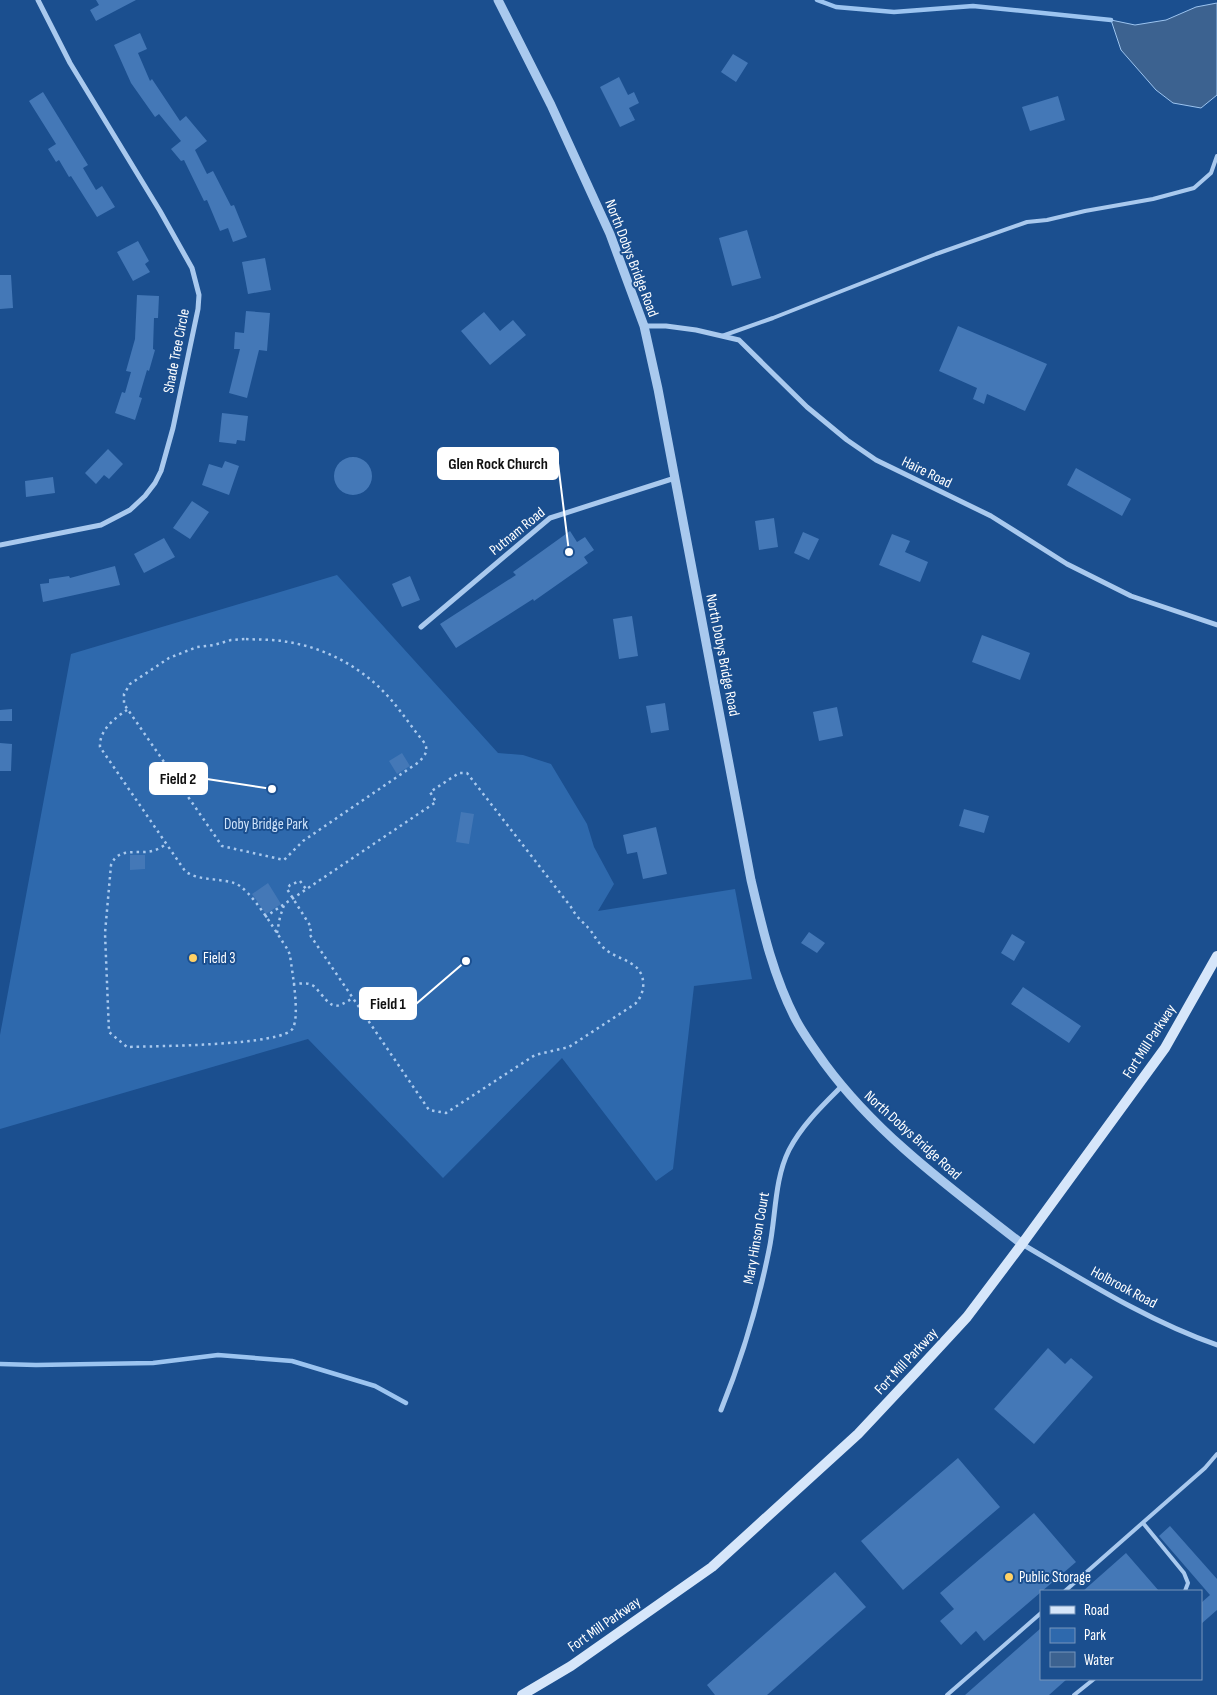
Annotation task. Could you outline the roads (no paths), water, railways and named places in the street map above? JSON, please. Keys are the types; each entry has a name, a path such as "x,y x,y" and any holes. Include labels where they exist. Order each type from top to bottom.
{"main road":[{"name":"Fort Mill Parkway","path":"522,1695 571,1666 712,1567 858,1434 967,1317 1022,1244 1165,1048 1217,956"}],"street":[{"name":"Shade Tree Circle","path":"0,546 101,525 130,510 146,496 161,471 173,428 198,309 198,295 192,268 160,211 70,63 38,0"},
{"name":"North Dobys Bridge Road","path":"498,0 551,105 610,234 644,326 658,389 751,880 766,942 786,999 797,1022 812,1046 859,1107 917,1160 1022,1244"},
{"name":"Haire Road","path":"644,326 666,326 696,330 739,340 807,407 847,440 876,460 991,516 1067,564 1131,596 1217,625"},
{"name":"Putnam Road","path":"421,627 550,518 675,478"},
{"name":"Mary Hinson Court","path":"721,1410 745,1348 762,1283 772,1236 782,1166 800,1131 842,1086"},
{"name":"Holbrook Road","path":"1022,1244 1115,1298 1164,1323 1217,1345"}],"lane":[{"path":"722,336 936,254 1027,222 1047,220 1085,211 1154,199 1194,188 1211,172 1217,156"},
{"path":"1066,1590 1205,1468 1217,1454"},
{"path":"1143,1523 1184,1573 1188,1582 1185,1590"},
{"path":"947,1695 1040,1613"},
{"path":"1074,1695 1093,1680"}],"water":[{"path":"1217,3 1217,95 1201,108 1173,103 1156,90 1121,50 1111,20 1135,25 1166,20 1196,7"}],"waterway":[{"path":"817,0 836,7 894,12 973,6 1111,20"},
{"path":"0,1364 153,1363 218,1355 292,1361 375,1386 406,1403"}],"place":[{"name":"Glen Rock Church","path":"569,552"},
{"name":"Field 2","path":"272,789"},
{"name":"Field 3","path":"193,958"},
{"name":"Field 1","path":"466,961"},
{"name":"Public Storage","path":"1009,1577"}],"park label":[{"name":"Doby Bridge Park","path":"266,824"}]}
